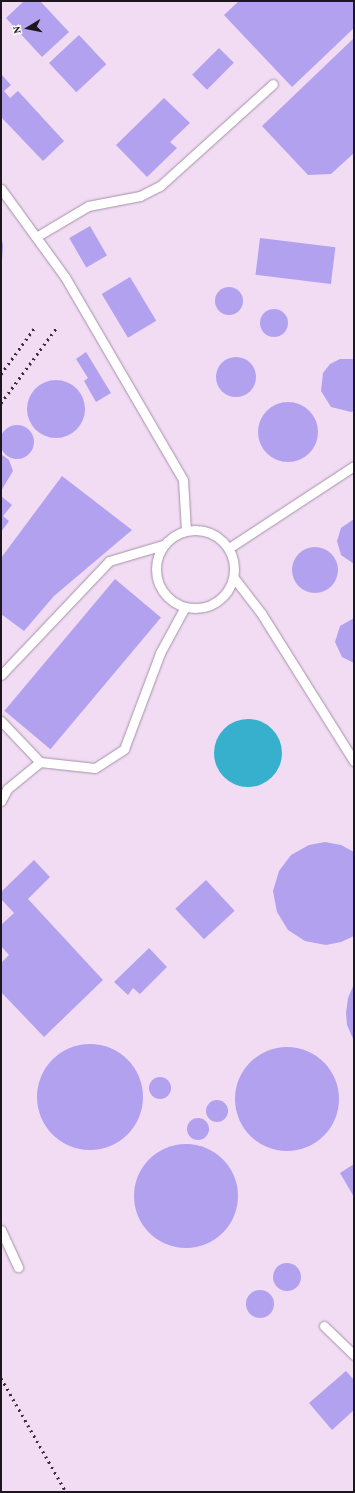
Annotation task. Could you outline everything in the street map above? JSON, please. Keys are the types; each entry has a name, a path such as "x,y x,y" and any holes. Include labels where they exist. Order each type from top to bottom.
{"lane":[{"path":"36,237 88,206 140,196 160,186 273,84"},
{"path":"1,189 65,277 183,480 186,530"},
{"path":"229,548 354,466"},
{"path":"1,675 109,561 163,545 173,536 186,530 198,529 210,532 229,548 233,558 234,578 229,590 210,606 198,609 185,607 169,598 158,582 155,569 163,545"},
{"path":"234,578 261,614 354,762"},
{"path":"1,721 40,762 94,768 124,749 160,653 185,607"},
{"path":"1,801 7,789 40,762"},
{"path":"1,1230 18,1267"},
{"path":"324,1326 354,1354"}],"water":[{"path":"248,719 261,722 272,729 279,740 282,753 279,766 272,777 261,784 248,787 235,784 224,777 217,766 214,753 217,740 224,729 235,722"}],"building":[{"path":"24,1 40,1 69,32 42,57 6,18"},
{"path":"239,1 354,1 354,28 292,87 224,15"},
{"path":"79,35 106,64 76,92 49,63"},
{"path":"354,38 354,153 331,174 308,175 262,126"},
{"path":"219,48 234,63 207,90 192,75"},
{"path":"1,74 11,85 4,91 10,98 18,91 64,141 43,161 1,117"},
{"path":"164,98 190,123 170,142 177,148 147,177 116,145"},
{"path":"90,226 107,255 86,267 69,238"},
{"path":"1,234 3,246 2,260 1,260"},
{"path":"260,238 335,247 331,284 255,275"},
{"path":"130,277 156,321 128,338 102,294"},
{"path":"229,287 239,291 243,301 239,311 229,315 219,311 215,301 219,291"},
{"path":"274,309 284,313 288,323 284,333 274,337 264,333 260,323 264,313"},
{"path":"86,352 111,393 96,402 84,381 88,378 76,359"},
{"path":"240,357 247,360 253,366 256,377 255,385 247,394 240,397 232,397 225,394 217,385 216,373 219,366 228,358"},
{"path":"340,359 354,359 354,411 351,412 331,407 321,391 323,373 330,364"},
{"path":"50,380 62,380 72,384 81,393 85,403 85,415 77,430 62,438 50,438 40,434 31,425 27,415 27,403 31,393 40,384"},
{"path":"288,402 304,407 309,411 313,416 318,432 313,448 309,453 304,457 288,462 272,457 267,453 263,448 258,432 263,416 267,411 272,407"},
{"path":"20,425 29,430 33,435 33,449 29,454 24,458 14,459 10,458 1,449 0,439 1,435 10,426"},
{"path":"1,454 9,460 13,471 1,491"},
{"path":"62,476 132,530 54,596 24,631 1,614 1,558"},
{"path":"1,496 12,505 3,516 9,521 1,532"},
{"path":"354,519 354,564 341,555 337,541 341,528"},
{"path":"311,547 319,547 328,551 334,557 338,570 334,583 328,589 319,593 311,593 302,589 296,583 292,574 292,566 296,557 302,551"},
{"path":"115,579 161,618 50,749 4,711"},
{"path":"354,618 354,663 342,657 335,642 340,626"},
{"path":"325,842 341,845 354,852 354,936 341,942 326,945 305,941 288,930 277,912 273,891 279,871 291,855 309,845"},
{"path":"34,860 50,877 28,899 103,980 44,1037 1,992 1,963 9,955 1,946 1,925 14,913 1,899 1,892"},
{"path":"206,880 235,911 204,939 175,909"},
{"path":"149,948 167,967 140,994 133,988 128,995 114,982"},
{"path":"354,984 354,1041 347,1025 346,1013 348,998"},
{"path":"90,1044 110,1048 128,1059 139,1077 143,1097 139,1117 128,1135 110,1146 90,1150 70,1146 52,1135 41,1117 37,1097 41,1077 52,1059 70,1048"},
{"path":"287,1047 307,1051 316,1055 324,1062 331,1070 335,1079 339,1099 335,1119 331,1128 324,1136 316,1143 307,1147 287,1151 267,1147 258,1143 250,1136 243,1128 239,1119 235,1099 239,1079 243,1070 250,1062 258,1055 267,1051"},
{"path":"160,1077 168,1080 171,1088 168,1096 160,1099 152,1096 149,1088 152,1080"},
{"path":"217,1100 225,1103 228,1111 225,1119 217,1122 209,1119 206,1111 209,1103"},
{"path":"198,1118 206,1121 209,1129 206,1137 198,1140 190,1137 187,1129 190,1121"},
{"path":"186,1144 206,1148 223,1159 234,1176 238,1196 234,1216 223,1233 206,1244 186,1248 166,1244 149,1233 138,1216 134,1196 138,1176 149,1159 166,1148"},
{"path":"354,1164 354,1197 340,1173"},
{"path":"287,1263 297,1267 301,1277 297,1287 287,1291 277,1287 273,1277 277,1267"},
{"path":"260,1290 270,1294 274,1304 270,1314 260,1318 250,1314 246,1304 250,1294"},
{"path":"346,1371 354,1380 354,1410 332,1430 309,1403"}],"railway":[{"path":"1,374 35,327"},
{"path":"1,403 57,327"},
{"path":"1,1378 66,1492"}]}
